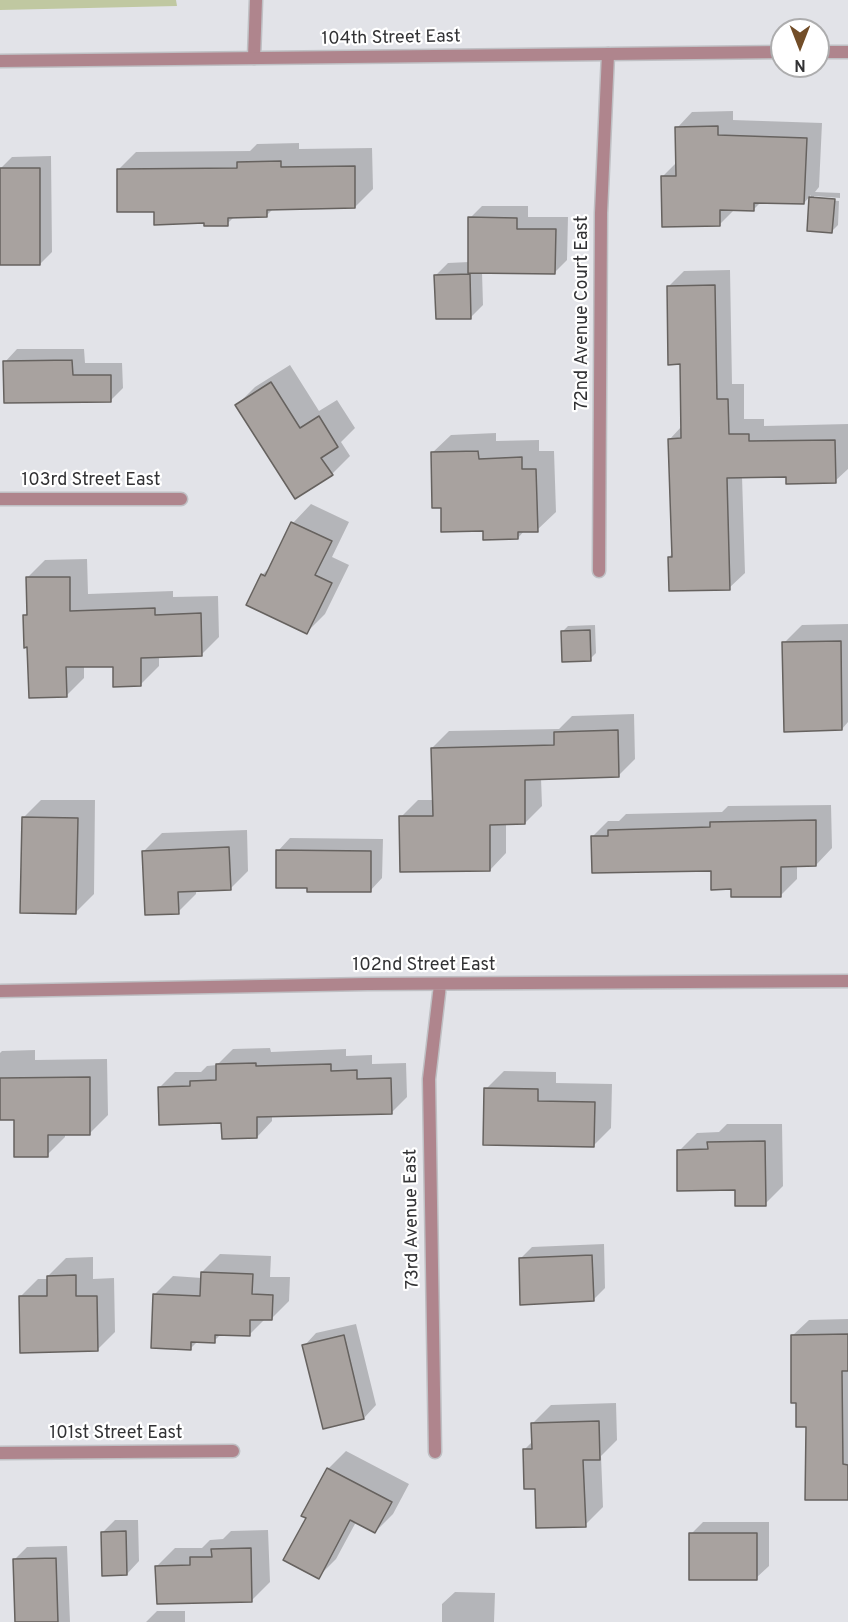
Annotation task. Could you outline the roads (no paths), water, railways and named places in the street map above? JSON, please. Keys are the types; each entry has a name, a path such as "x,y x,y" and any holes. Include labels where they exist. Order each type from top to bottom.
{"street":[{"path":"254,58 256,0"},
{"name":"104th Street East","path":"0,61 770,52"},
{"path":"830,52 848,52"},
{"name":"72nd Avenue Court East","path":"599,572 602,213 608,54"},
{"name":"103rd Street East","path":"0,499 181,499"},
{"name":"102nd Street East","path":"0,991 367,984 848,981"},
{"name":"73rd Avenue East","path":"435,1452 429,1079 440,985"},
{"name":"101st Street East","path":"0,1453 233,1451"}]}
